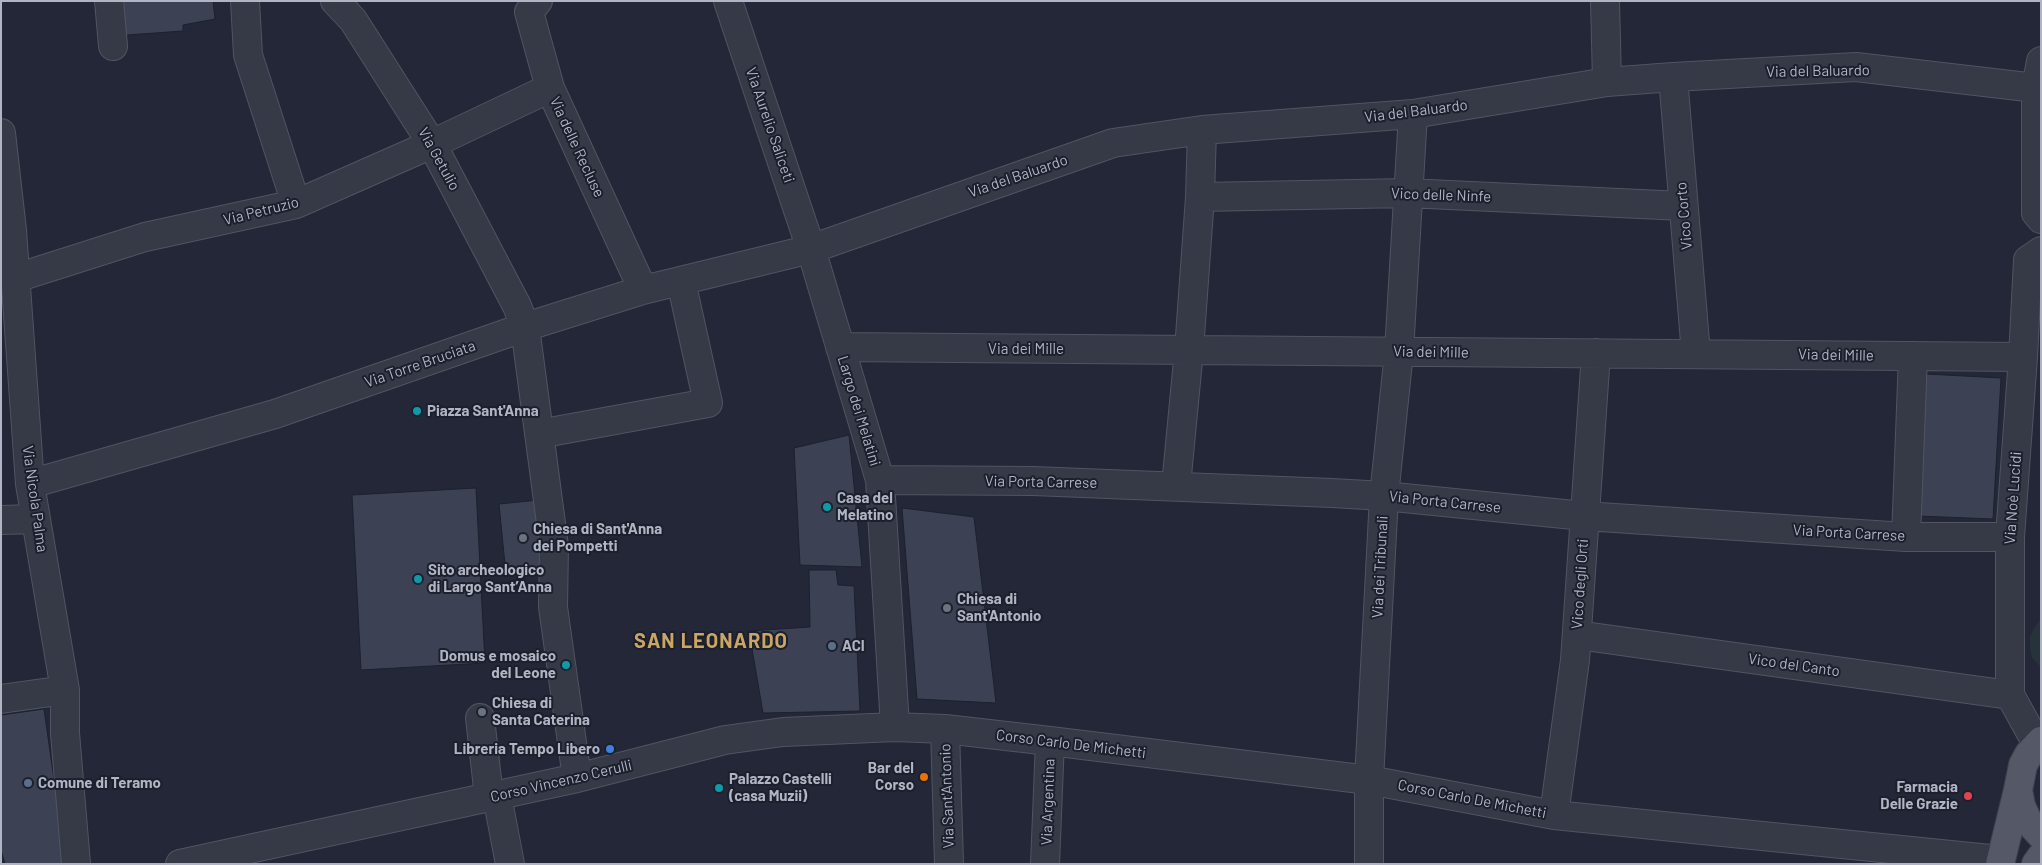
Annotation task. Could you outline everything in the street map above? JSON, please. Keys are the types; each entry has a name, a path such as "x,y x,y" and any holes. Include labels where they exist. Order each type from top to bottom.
{"main road":[{"path":"2000,862 2023,765 2039,743"},
{"path":"2018,790 2021,806 2028,821 2041,835"},
{"path":"2036,864 2041,857"}],"street":[{"path":"109,1 113,46"},
{"path":"245,1 248,55 296,204"},
{"name":"Via Getulio","path":"335,1 352,20 432,144 517,306 525,327 554,546 553,607 577,778"},
{"name":"Via delle Recluse","path":"538,1 529,12 550,88 643,290"},
{"name":"Via Aurelio Saliceti","path":"728,1 811,249"},
{"path":"1605,1 1607,82"},
{"path":"2041,61 2036,88 2036,213 2041,219"},
{"name":"Via del Baluardo","path":"811,249 1113,143 1202,130 1412,114 1607,82 1856,66 2036,88"},
{"name":"Vico Corto","path":"1673,77 1696,354"},
{"name":"Via Petruzio","path":"16,278 145,237 296,204 432,144 550,88"},
{"name":"Via dei Tribunali","path":"1369,864 1369,780 1384,496 1399,352 1412,114"},
{"path":"1176,486 1189,350 1200,197 1202,130"},
{"name":"Via Nicola Palma","path":"1,133 7,231 16,278 30,484 65,690 65,733 76,864"},
{"name":"Vico delle Ninfe","path":"1200,197 1407,192 1683,206"},
{"name":"Via Torre Bruciata","path":"30,484 275,414 525,327 643,290 811,249"},
{"name":"Largo dei Melatini","path":"811,249 880,480 895,727"},
{"name":"Via Noè Lucidi","path":"2039,743 2010,695 2010,537 2028,260 2041,251"},
{"path":"539,434 708,403 681,281"},
{"name":"Via dei Mille","path":"840,347 2023,357"},
{"name":"Vico degli Orti","path":"1554,815 1577,635 1596,353"},
{"path":"1906,537 1913,356"},
{"name":"Via Porta Carrese","path":"880,480 1032,481 1384,496 1584,516 1906,537 2010,537"},
{"path":"1,520 36,519"},
{"name":"Vico del Canto","path":"1577,635 2010,695"},
{"path":"1,700 65,690"},
{"path":"480,718 493,797 510,864"},
{"name":"Corso Vincenzo Cerulli","path":"180,864 577,778 725,740 783,732 895,727 945,729"},
{"name":"Corso Carlo De Michetti","path":"945,729 1369,780 1554,815 2000,862"},
{"name":"Via Sant'Antonio","path":"945,729 949,864"},
{"name":"Via Argentina","path":"1045,864 1050,741"}],"shaded area":[{"path":"2041,619 2041,667 2032,658 2030,637"}],"building":[{"path":"111,1 213,1 215,19 183,25 183,31 113,36"},
{"path":"1926,374 2001,378 1993,519 1918,516"},
{"name":"Casa del Melatino","path":"849,435 862,567 800,565 794,448"},
{"name":"Sito archeologico di Largo Sant’Anna","path":"476,488 485,663 361,670 352,495"},
{"name":"Chiesa di Sant'Anna dei Pompetti","path":"539,500 546,571 506,575 499,504"},
{"name":"Chiesa di Sant'Antonio","path":"902,508 974,517 996,703 917,699"},
{"path":"809,570 836,570 838,585 854,586 860,711 763,713 749,631 810,627"},
{"name":"Comune di Teramo","path":"44,709 66,864 5,864 1,850 1,715"}],"place":[{"name":"Piazza Sant'Anna","path":"417,411"},
{"name":"Casa del Melatino","path":"827,507"},
{"name":"Chiesa di Sant'Anna dei Pompetti","path":"523,538"},
{"name":"Sito archeologico di Largo Sant’Anna","path":"418,579"},
{"name":"Chiesa di Sant'Antonio","path":"947,608"},
{"name":"ACI","path":"832,646"},
{"name":"Domus e mosaico del Leone","path":"566,665"},
{"name":"Chiesa di Santa Caterina","path":"482,712"},
{"name":"Libreria Tempo Libero","path":"610,749"},
{"name":"Bar del Corso","path":"924,777"},
{"name":"Comune di Teramo","path":"28,783"},
{"name":"Palazzo Castelli (casa Muzii)","path":"719,788"},
{"name":"Farmacia Delle Grazie","path":"1968,796"}],"district":[{"name":"SAN LEONARDO","path":"711,641"}]}
